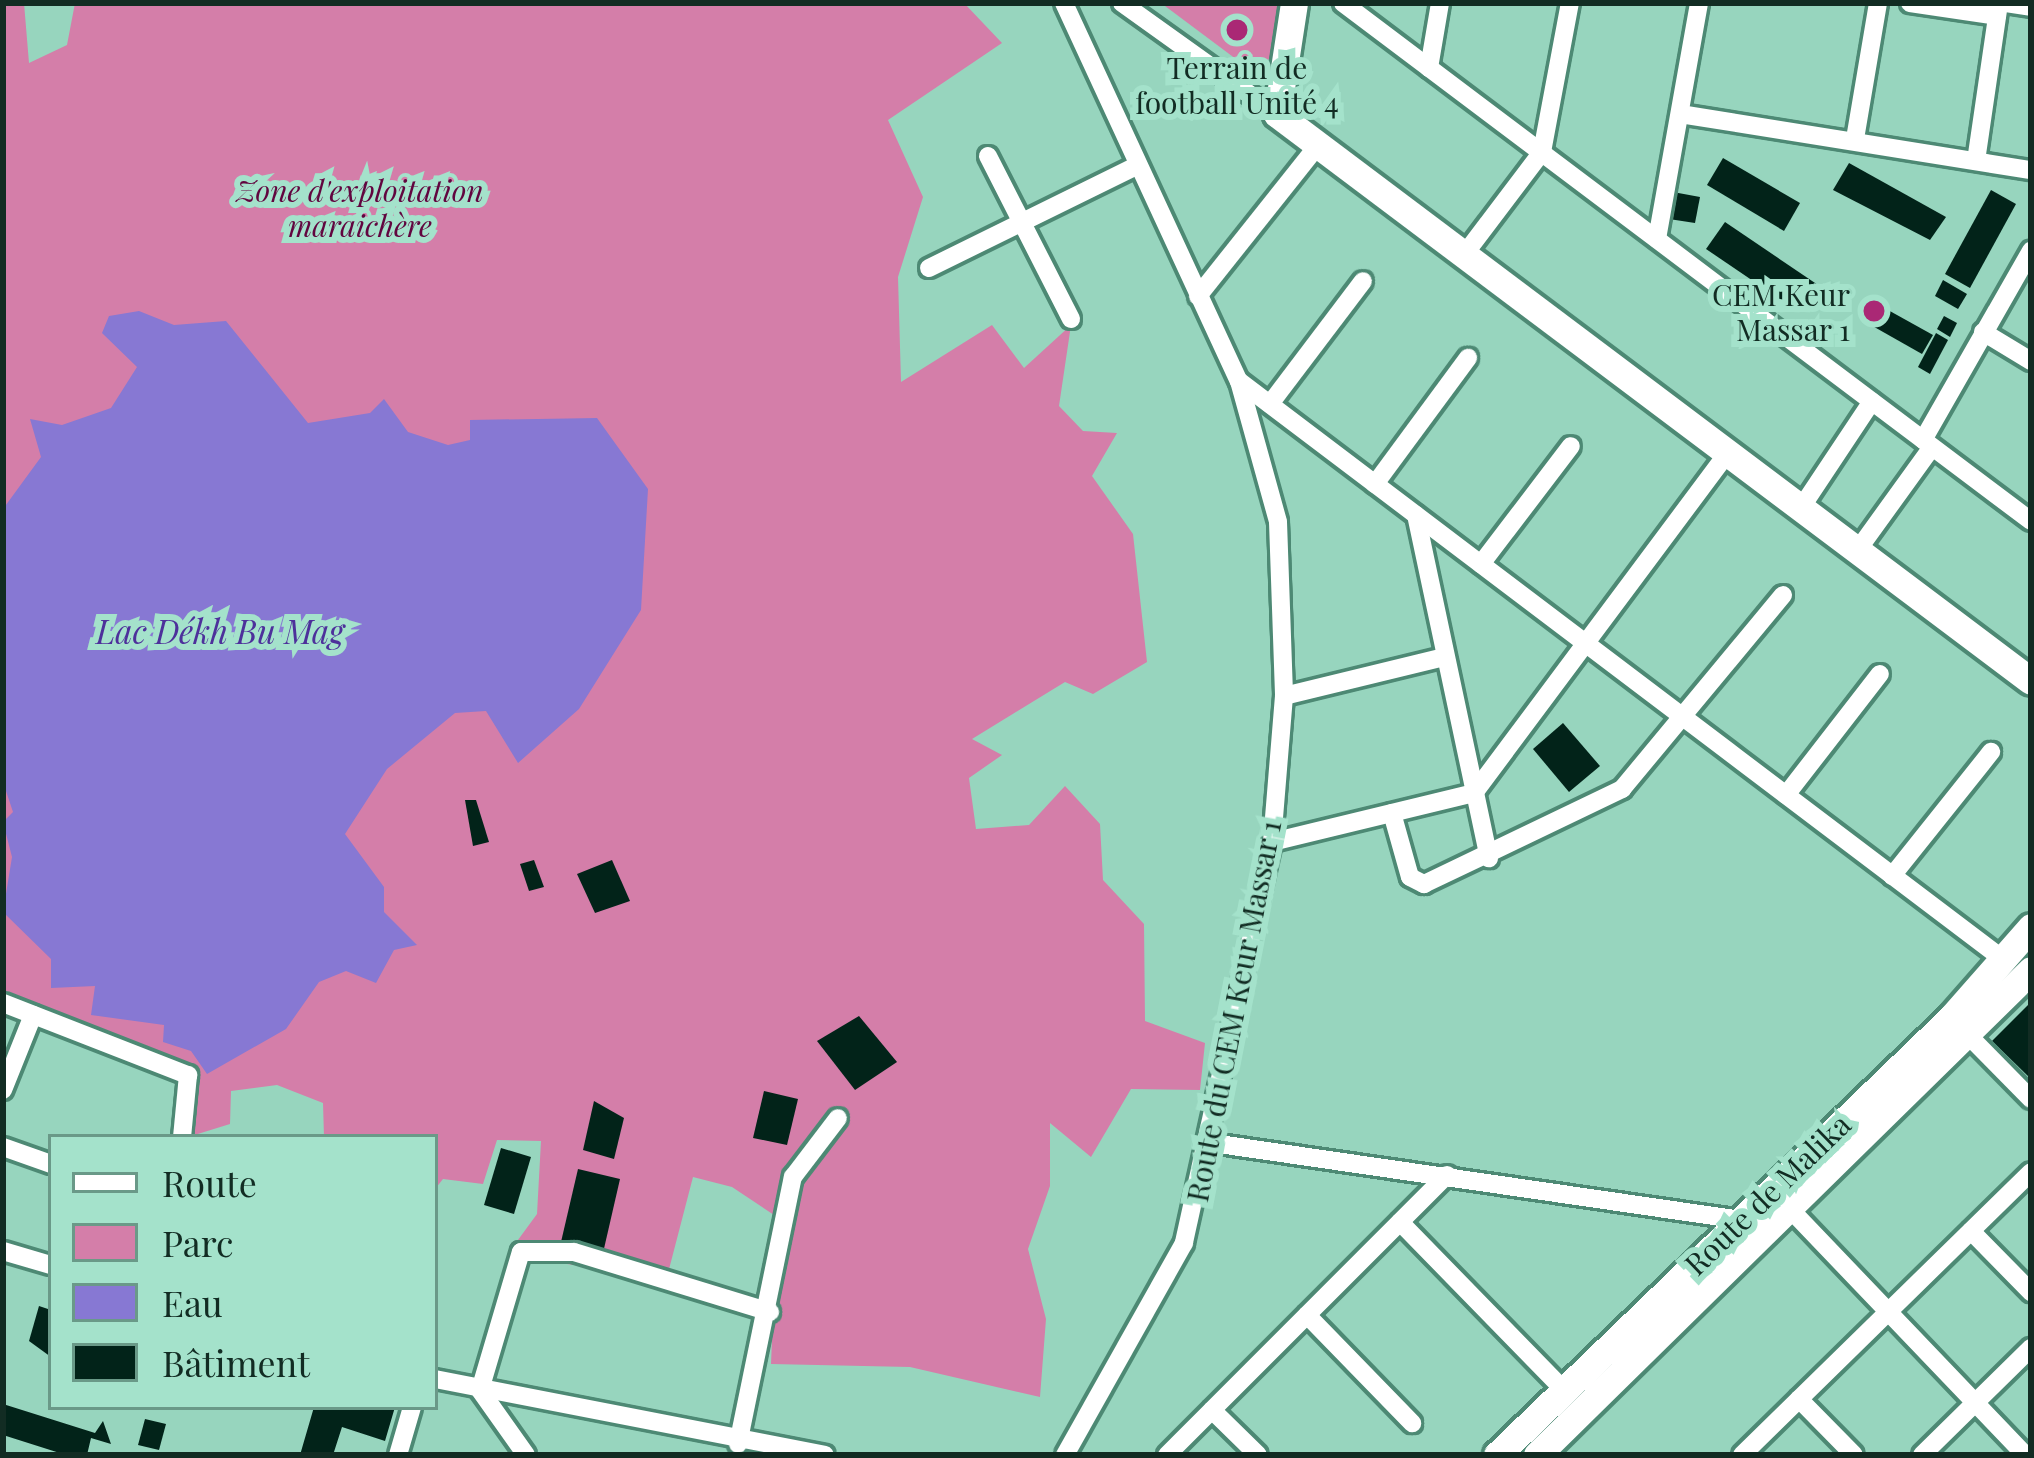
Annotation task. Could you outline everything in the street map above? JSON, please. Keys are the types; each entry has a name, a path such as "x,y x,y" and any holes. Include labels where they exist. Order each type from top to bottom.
{"main road":[{"path":"1294,3 1277,114 2031,681"},
{"name":"Route de Malika","path":"1537,1455 1970,1037 2018,965 2031,927"},
{"name":"Route de Malika","path":"1497,1455 2018,965"}],"street":[{"name":"Route du CEM Keur Massar 1","path":"1064,3 1239,381 1278,522 1284,696 1272,842 1212,1143 1184,1243 1065,1455"},
{"path":"1122,3 1277,114"},
{"path":"1343,3 2031,521"},
{"path":"1429,68 1440,3"},
{"path":"1464,255 1541,152 1570,3"},
{"path":"1657,239 1700,3"},
{"path":"1855,139 1878,3"},
{"path":"1910,3 2031,7"},
{"path":"1976,161 2001,7"},
{"path":"1680,114 2031,170"},
{"path":"1198,296 1318,145"},
{"path":"988,157 1071,319"},
{"path":"929,268 1138,165"},
{"path":"1857,550 1928,443 1983,332 2031,251"},
{"path":"1270,404 1363,281"},
{"path":"1983,332 2031,361"},
{"path":"1375,484 1468,358"},
{"path":"1239,381 1892,876 2018,965"},
{"path":"1801,508 1872,401"},
{"path":"1481,564 1571,446"},
{"path":"1272,842 1474,793 1727,453"},
{"path":"1415,514 1490,858"},
{"path":"1392,813 1420,884 1490,858 1622,789 1686,719 1783,595"},
{"path":"1284,696 1444,658"},
{"path":"1786,795 1880,674"},
{"path":"1892,876 1991,752"},
{"path":"3,1003 188,1075 182,1134"},
{"path":"3,1090 33,1015"},
{"path":"1970,1037 2031,1099"},
{"path":"738,1444 770,1312 793,1177 838,1118"},
{"path":"1212,1143 1742,1220"},
{"path":"3,1147 48,1163"},
{"path":"1742,1455 2031,1172"},
{"path":"1168,1455 1447,1174"},
{"path":"1791,1210 2026,1455"},
{"path":"1400,1222 1564,1390"},
{"path":"1972,1231 2031,1292"},
{"path":"3,1251 48,1264"},
{"path":"480,1390 526,1251 574,1252 770,1312"},
{"path":"1307,1315 1412,1423"},
{"path":"1922,1455 2031,1348"},
{"path":"438,1380 738,1444 825,1455"},
{"path":"480,1390 526,1455"},
{"path":"1798,1399 1854,1455"},
{"path":"398,1455 411,1410"},
{"path":"1212,1410 1258,1455"}],"green space":[{"name":"Zone d'exploitation maraichère","path":"3,3 24,3 29,63 67,45 75,3 964,3 1002,43 888,120 923,197 898,277 901,382 992,325 1024,368 1071,325 1059,406 1083,431 1117,433 1092,476 1133,534 1147,662 1093,694 1065,682 972,739 1002,755 969,778 976,829 1029,825 1065,786 1100,824 1103,880 1144,924 1145,1021 1205,1043 1200,1090 1131,1089 1091,1157 1050,1123 1050,1186 1028,1249 1046,1319 1040,1397 910,1367 771,1364 777,1217 732,1187 693,1177 667,1277 536,1260 515,1244 537,1214 541,1141 497,1140 483,1184 443,1179 438,1185 438,1134 324,1134 323,1103 277,1085 231,1091 230,1124 188,1134 194,1090 3,990"},
{"name":"Terrain de football Unité 4","path":"1161,3 1282,3 1273,56 1252,71"}],"water":[{"name":"Lac Dékh Bu Mag","path":"139,311 174,325 226,321 308,423 370,413 384,399 408,432 448,445 470,440 470,420 597,418 648,489 641,610 579,709 518,763 486,711 455,713 387,769 345,834 384,887 384,912 417,945 394,950 376,983 346,971 319,982 286,1029 207,1074 191,1051 163,1042 164,1025 91,1015 95,986 51,988 51,959 3,912 12,857 3,822 13,812 3,782 3,509 41,457 30,419 62,425 111,408 137,367 102,333 109,316"}],"building":[{"path":"1723,158 1800,203 1784,231 1707,185"},
{"path":"1849,163 1946,217 1930,240 1833,190"},
{"path":"1991,190 2016,204 1970,288 1945,274"},
{"path":"1673,192 1700,197 1695,223 1669,219"},
{"path":"1725,222 1818,285 1799,312 1706,249"},
{"path":"1943,280 1967,294 1958,309 1935,296"},
{"path":"1879,305 1933,335 1922,354 1869,324"},
{"path":"1944,316 1957,323 1950,337 1937,329"},
{"path":"1936,333 1948,340 1930,374 1918,367"},
{"path":"1563,723 1600,766 1569,792 1533,749"},
{"path":"465,800 476,800 489,842 473,846"},
{"path":"534,860 544,887 529,891 520,864"},
{"path":"612,860 630,901 595,913 577,874"},
{"path":"2031,1002 2031,1079 1992,1041"},
{"path":"859,1016 897,1062 855,1090 817,1041"},
{"path":"764,1091 798,1099 787,1145 753,1138"},
{"path":"594,1101 624,1118 614,1159 583,1150"},
{"path":"501,1148 531,1157 514,1214 484,1205"},
{"path":"578,1169 620,1179 603,1253 561,1242"},
{"path":"39,1306 48,1309 48,1355 29,1341"},
{"path":"3,1404 95,1433 103,1421 111,1444 91,1438 87,1455 66,1455 3,1435"},
{"path":"313,1410 394,1410 385,1441 342,1427 333,1455 300,1455"},
{"path":"145,1419 166,1424 159,1450 138,1445"}],"place":[{"name":"Terrain de football Unité 4","path":"1237,30"},
{"name":"CEM Keur Massar 1","path":"1874,311"}]}
